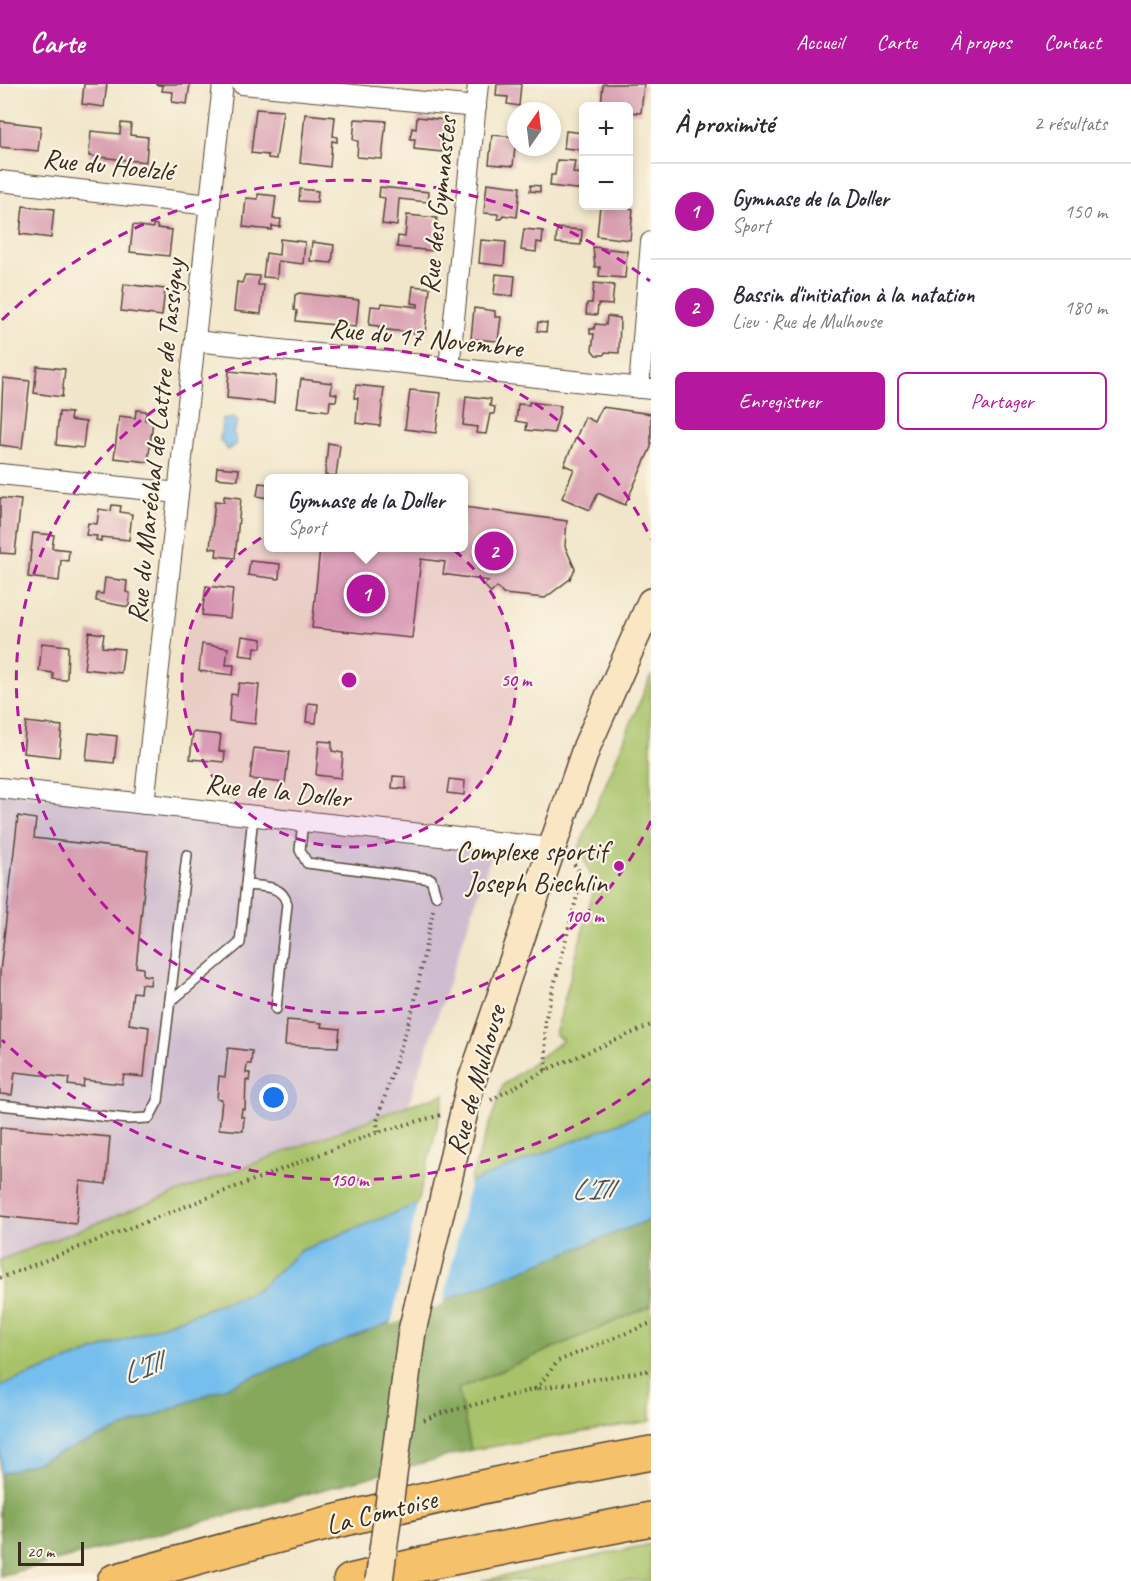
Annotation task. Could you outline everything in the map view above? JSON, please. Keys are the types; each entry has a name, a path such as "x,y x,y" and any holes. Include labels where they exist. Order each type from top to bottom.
{"highway":[{"name":"La Comtoise","path":"114,1581 211,1553 423,1500 651,1453"},
{"path":"350,1581 417,1565 651,1519"}],"main road":[{"name":"Rue de Mulhouse","path":"379,1581 412,1331 471,1083 586,746 651,602"}],"street":[{"name":"Rue du Maréchal de Lattre de Tassigny","path":"144,804 223,84"},
{"path":"242,84 476,107"},
{"name":"Rue des Gymnastes","path":"449,368 478,84"},
{"name":"Rue du Hoelzlé","path":"0,181 210,205"},
{"path":"645,389 651,242"},
{"name":"Rue du 17 Novembre","path":"195,341 645,389"},
{"path":"0,474 178,493"},
{"name":"Rue de la Doller","path":"0,788 550,848"}],"lane":[{"path":"170,1002 240,943 253,816"},
{"path":"303,821 300,850 307,863 431,879 436,896"},
{"path":"0,1106 128,1119 149,1118 158,1101 187,855"},
{"path":"246,885 277,888 285,894 287,904 276,1009"}],"path":[{"path":"550,848 570,859 579,871 579,888 545,1021 546,1070 651,1024"},
{"path":"0,1278 378,1132 377,1121 414,1005 436,896"},
{"path":"535,1389 558,1360 651,1323"},
{"path":"399,1419 423,1421 438,1414 535,1389 651,1370"}],"shaded area":[{"path":"0,792 493,850 408,1105 0,1260"}],"green space":[{"path":"651,675 651,1110 469,1184 503,1085 563,1040 555,1035 595,884 579,848"},
{"path":"445,1094 417,1205 300,1251 258,1290 0,1386 0,1260 408,1105"},
{"path":"651,1219 651,1306 458,1389 471,1450 0,1576 0,1474 39,1461"},
{"path":"651,1306 651,1421 471,1450 458,1389"},
{"path":"651,1544 651,1581 482,1581"}],"water":[{"path":"234,417 238,422 233,432 237,443 228,450 220,440 223,419"},
{"name":"L'Ill","path":"651,1110 651,1219 39,1461 0,1474 0,1386 258,1290 300,1251"}],"pier":[{"path":"470,1181 443,1305 391,1325 418,1201"}],"building":[{"path":"84,84 107,84 104,107 82,104"},
{"path":"155,84 190,84 187,104 172,102 173,92 162,91 163,86"},
{"path":"497,84 521,84 519,102 507,102 508,97 496,96"},
{"path":"603,84 644,84 641,113 633,112 633,102 601,102"},
{"path":"256,109 283,111 276,159 268,158 268,155 251,153"},
{"path":"305,114 335,117 333,136 337,137 337,142 332,141 330,167 300,163"},
{"path":"417,117 446,120 442,152 414,149 415,139 410,139 412,128 416,129"},
{"path":"355,119 386,121 382,159 357,157 358,141 353,140"},
{"path":"0,121 41,126 38,151 0,147"},
{"path":"121,123 131,124 130,135 148,137 146,162 89,156 91,131 120,134"},
{"path":"566,131 579,132 579,150 564,148"},
{"path":"492,135 507,136 507,156 514,156 513,166 489,164"},
{"path":"557,160 575,161 573,173 579,174 579,189 550,186 551,175 555,175"},
{"path":"487,183 520,187 517,217 503,215 502,219 498,219 498,214 484,213"},
{"path":"531,185 540,186 540,192 530,191"},
{"path":"380,187 429,192 428,202 399,199 397,226 382,224 385,198 379,197"},
{"path":"300,189 318,191 317,202 299,201"},
{"path":"258,194 276,196 273,219 281,219 280,227 272,226 272,230 243,227 246,198 258,199"},
{"path":"23,206 54,209 51,238 20,234"},
{"path":"600,210 633,210 630,240 597,236"},
{"path":"407,215 437,218 433,251 397,247 398,236 405,237"},
{"path":"153,224 157,225 157,228 172,230 169,256 130,252 133,225 153,228"},
{"path":"557,228 582,230 581,245 556,243"},
{"path":"524,229 543,231 542,243 537,242 536,252 521,250"},
{"path":"280,239 305,242 303,264 278,261 277,278 263,277 266,253 279,255"},
{"path":"481,240 506,242 504,266 479,263"},
{"path":"312,242 334,245 332,263 310,261"},
{"path":"593,247 627,251 625,278 599,276 600,267 595,267"},
{"path":"496,274 515,276 513,296 494,294"},
{"path":"245,275 259,276 258,285 264,285 261,314 234,311 237,282 242,283"},
{"path":"594,283 614,285 612,305 598,304 597,315 586,314 587,303 592,303"},
{"path":"124,284 165,289 162,316 121,311"},
{"path":"413,286 430,288 425,334 379,329 379,326 369,325 371,306 381,307 382,303 418,307 418,304 411,303"},
{"path":"299,293 359,300 356,327 296,321 295,295"},
{"path":"474,308 495,311 495,317 501,317 498,341 471,339"},
{"path":"607,316 620,318 619,353 605,352 604,355 596,355 592,350 594,334 590,334 590,329 594,329 595,324 606,325"},
{"path":"538,322 547,323 546,332 537,331"},
{"path":"37,366 65,369 62,397 34,393"},
{"path":"229,371 276,376 274,403 227,398"},
{"path":"3,378 30,381 22,448 0,445"},
{"path":"301,379 332,383 331,393 337,394 336,401 330,401 329,411 297,407"},
{"path":"356,385 384,388 380,426 356,423 358,398 354,398"},
{"path":"410,390 441,393 436,433 405,429"},
{"path":"466,396 491,399 490,406 495,407 494,414 490,414 486,434 476,433 477,427 463,425"},
{"path":"529,402 561,406 554,433 526,430 527,423 516,421 518,404 529,405"},
{"path":"602,407 651,414 651,447 625,505 598,493 590,510 562,498 574,469 564,465 585,417 595,422"},
{"path":"136,410 146,411 145,420 153,420 148,462 114,458 119,416 135,418"},
{"path":"59,412 71,413 70,420 86,422 83,448 56,445"},
{"path":"328,443 340,445 336,474 325,474"},
{"path":"217,467 239,469 238,480 216,478"},
{"path":"259,483 264,484 264,497 257,496"},
{"path":"224,496 241,498 235,558 216,556 217,549 210,548 215,501 224,502"},
{"path":"0,498 21,500 15,554 0,553"},
{"path":"112,505 121,506 120,512 132,514 129,540 101,537 101,541 96,540 97,536 86,535 88,523 97,524 99,509 111,511"},
{"path":"468,508 567,521 565,546 575,569 570,579 545,598 503,594 497,587 491,593 484,585 489,581 443,574 445,562 421,559 412,638 312,628 320,552 468,552"},
{"path":"33,533 54,535 52,548 69,550 68,561 61,560 59,581 28,577"},
{"path":"250,561 280,564 279,579 248,575"},
{"path":"105,578 127,581 126,592 130,593 129,607 96,601 97,593 103,594"},
{"path":"206,586 233,589 230,618 202,615"},
{"path":"89,632 104,634 102,647 124,649 121,673 84,669"},
{"path":"242,636 262,639 261,648 255,647 254,657 239,655"},
{"path":"42,643 68,646 67,678 65,680 53,679 53,673 39,671"},
{"path":"202,644 228,648 226,665 234,665 233,675 199,671"},
{"path":"239,683 259,685 255,724 229,721 231,694 237,695"},
{"path":"308,703 318,704 316,723 306,722"},
{"path":"26,722 62,726 59,757 23,753"},
{"path":"193,732 221,735 219,751 225,752 224,762 190,759"},
{"path":"89,733 117,736 114,763 86,760"},
{"path":"319,741 332,742 332,751 343,753 341,778 316,775"},
{"path":"254,748 289,752 285,783 250,779"},
{"path":"393,776 406,777 406,789 392,788"},
{"path":"449,779 465,781 464,795 447,793"},
{"path":"18,816 36,819 34,838 148,851 136,967 143,968 143,975 151,976 150,985 141,984 140,993 133,992 129,1024 149,1027 144,1077 124,1075 122,1084 84,1080 83,1087 68,1085 69,1078 15,1072 12,1095 0,1094 0,972"},
{"path":"287,1020 322,1023 321,1027 340,1029 338,1047 285,1045"},
{"path":"228,1048 252,1051 251,1064 247,1064 246,1073 250,1073 249,1081 246,1080 245,1110 242,1109 241,1117 244,1117 243,1131 219,1129 222,1100 217,1099 219,1076 225,1077"},
{"path":"0,1127 110,1137 106,1184 80,1181 76,1224 0,1216"}],"place":[{"name":"Bassin d'initiation à la natation","path":"494,551"},
{"name":"Gymnase de la Doller","path":"366,594"},
{"name":"Complexe sportif Joseph Biechlin","path":"619,866"}]}
